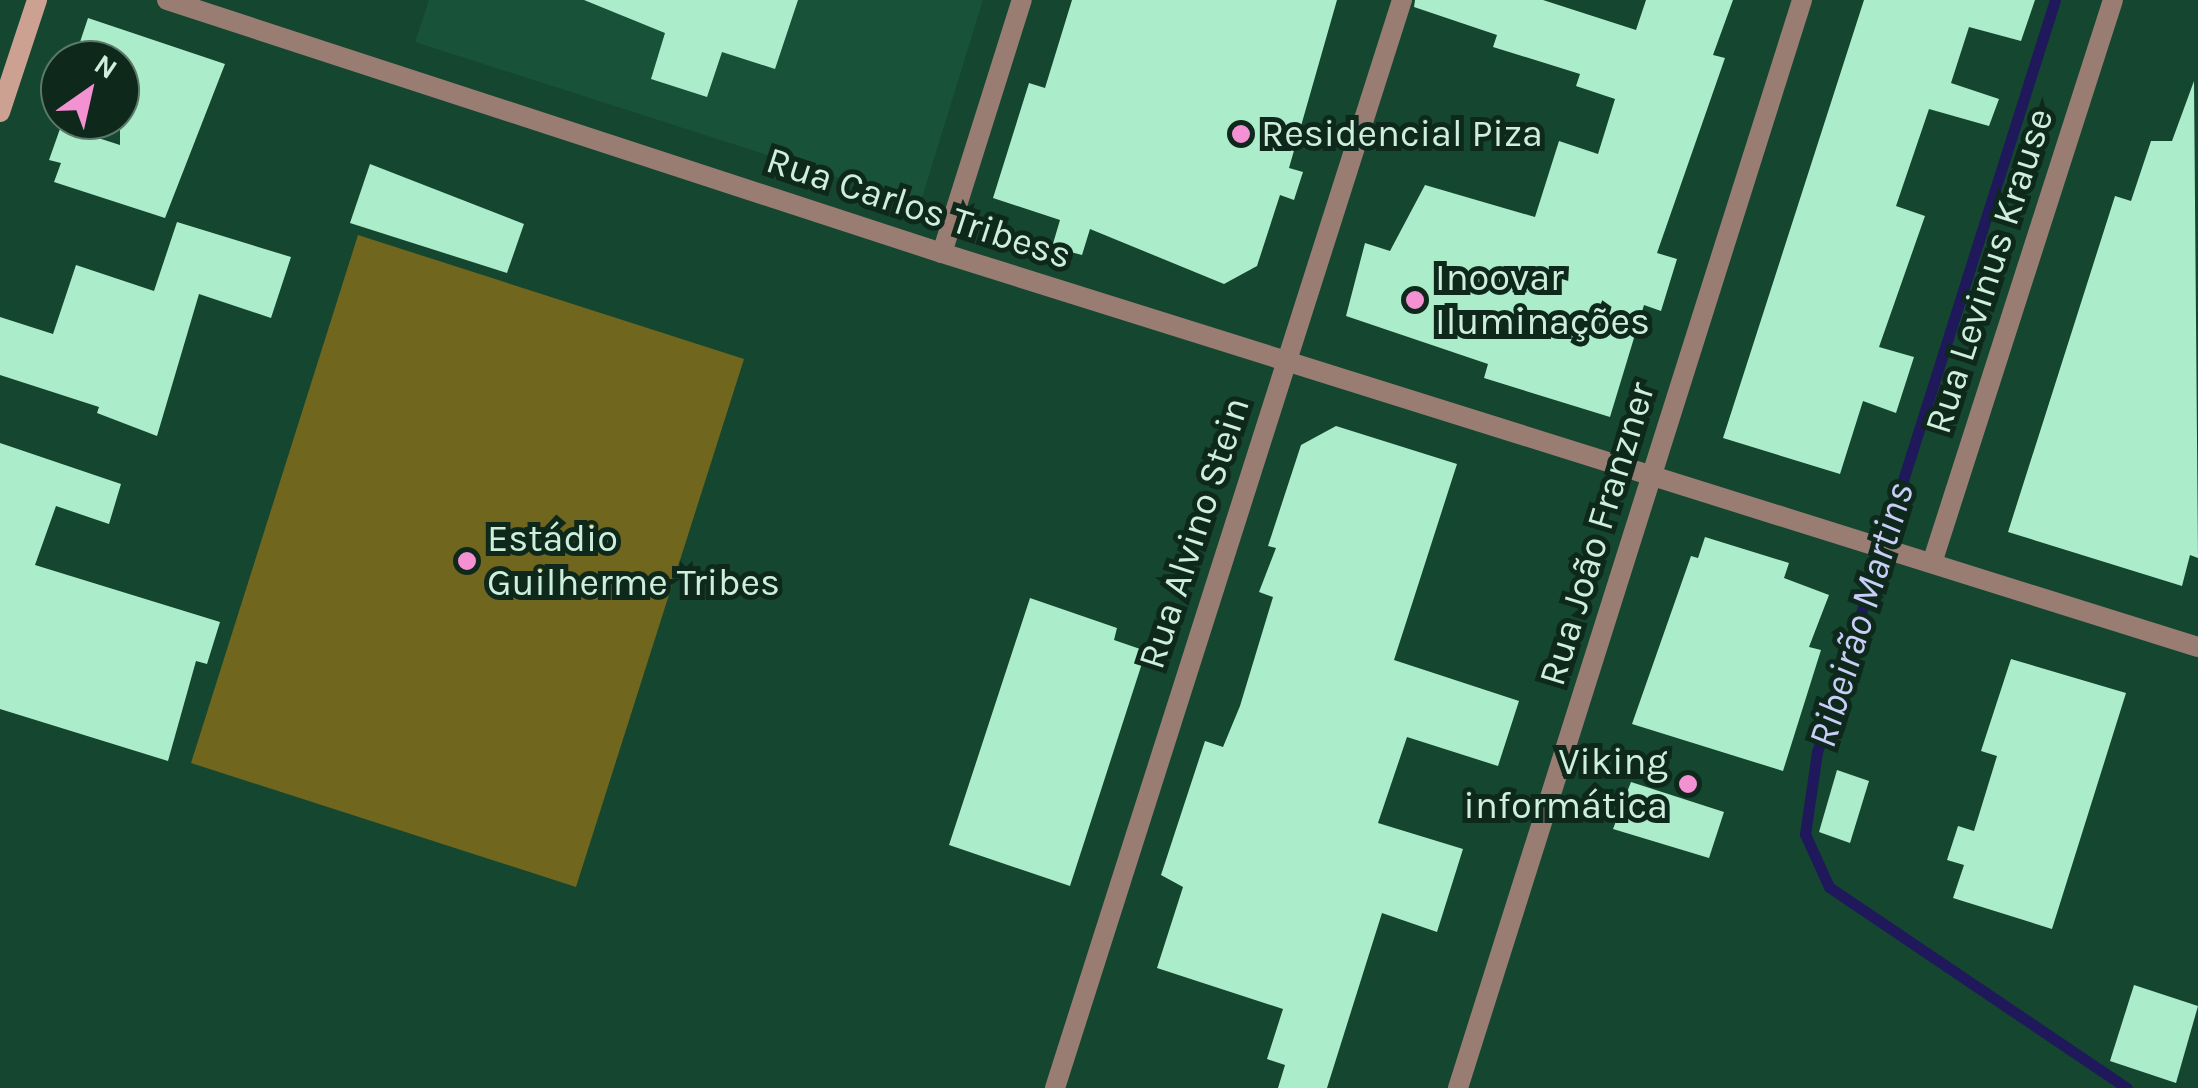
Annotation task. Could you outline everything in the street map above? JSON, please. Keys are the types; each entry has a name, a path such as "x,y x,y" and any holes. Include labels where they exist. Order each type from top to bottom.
{"main road":[{"path":"0,112 37,0"}],"street":[{"name":"Rua Carlos Tribess","path":"167,0 942,253 2198,648"},
{"path":"942,253 1022,0"},
{"name":"Rua Alvino Stein","path":"1055,1088 1402,0"},
{"name":"Rua João Franzner","path":"1458,1088 1802,0"},
{"name":"Rua Levinus Krause","path":"1932,563 2113,0"}],"shaded area":[{"path":"429,0 983,0 920,204 415,42"},
{"name":"Estádio Guilherme Tribes","path":"358,235 744,359 576,887 191,763"}],"building":[{"path":"584,0 798,0 775,69 722,52 707,97 651,79 665,33"},
{"path":"1072,0 1337,0 1289,168 1303,172 1294,200 1280,195 1257,266 1224,284 1090,229 1082,255 1052,247 1060,220 993,198 1029,83 1045,88"},
{"path":"1415,0 1543,0 1636,30 1646,0 1733,0 1713,55 1725,58 1657,253 1677,259 1661,311 1644,305 1610,417 1484,378 1488,364 1346,316 1365,243 1390,251 1425,185 1535,217 1559,141 1598,154 1615,99 1576,86 1580,74 1493,47 1497,35 1414,7"},
{"path":"1864,0 2035,0 2021,41 1969,27 1951,83 1999,99 1989,126 1929,109 1896,206 1925,216 1879,347 1914,357 1896,413 1863,401 1840,474 1723,438"},
{"path":"88,18 225,64 165,218 54,182 61,163 49,160 56,140 104,140 120,145 120,140 140,140 140,40 81,40"},
{"path":"2194,81 2198,558 2190,555 2182,586 2008,532 2115,196 2131,201 2151,141 2172,141"},
{"path":"370,164 524,224 507,273 350,223"},
{"path":"177,222 291,257 271,318 199,294 157,436 97,413 99,407 0,375 0,317 53,334 76,265 154,291"},
{"path":"1336,426 1457,464 1394,660 1519,701 1498,766 1407,737 1378,823 1463,849 1437,932 1382,913 1327,1088 1278,1088 1285,1065 1267,1059 1283,1009 1157,968 1183,887 1161,875 1205,741 1223,747 1240,706 1273,597 1259,592 1276,548 1268,546 1301,445"},
{"path":"0,443 121,484 109,524 56,506 35,565 220,622 207,664 196,661 168,761 0,709"},
{"path":"1705,537 1789,563 1784,578 1829,595 1809,647 1821,650 1783,771 1632,724 1691,556 1698,558"},
{"path":"1030,598 1117,628 1114,640 1146,651 1070,886 949,845"},
{"path":"2011,659 2126,693 2052,929 1953,898 1964,865 1947,860 1958,826 1974,831 1997,756 1981,751"},
{"path":"1837,770 1869,781 1850,843 1819,832"},
{"path":"1631,782 1724,812 1709,858 1613,829"},
{"path":"2134,985 2198,1006 2176,1083 2110,1061"}],"waterway":[{"name":"Ribeirão Martins","path":"2055,0 1817,752 1805,834 1829,887 2127,1088"}],"place":[{"name":"Residencial Piza","path":"1241,134"},
{"name":"Inoovar Iluminações","path":"1415,300"},
{"name":"Estádio Guilherme Tribes","path":"467,561"},
{"name":"Viking informática","path":"1688,784"}]}
